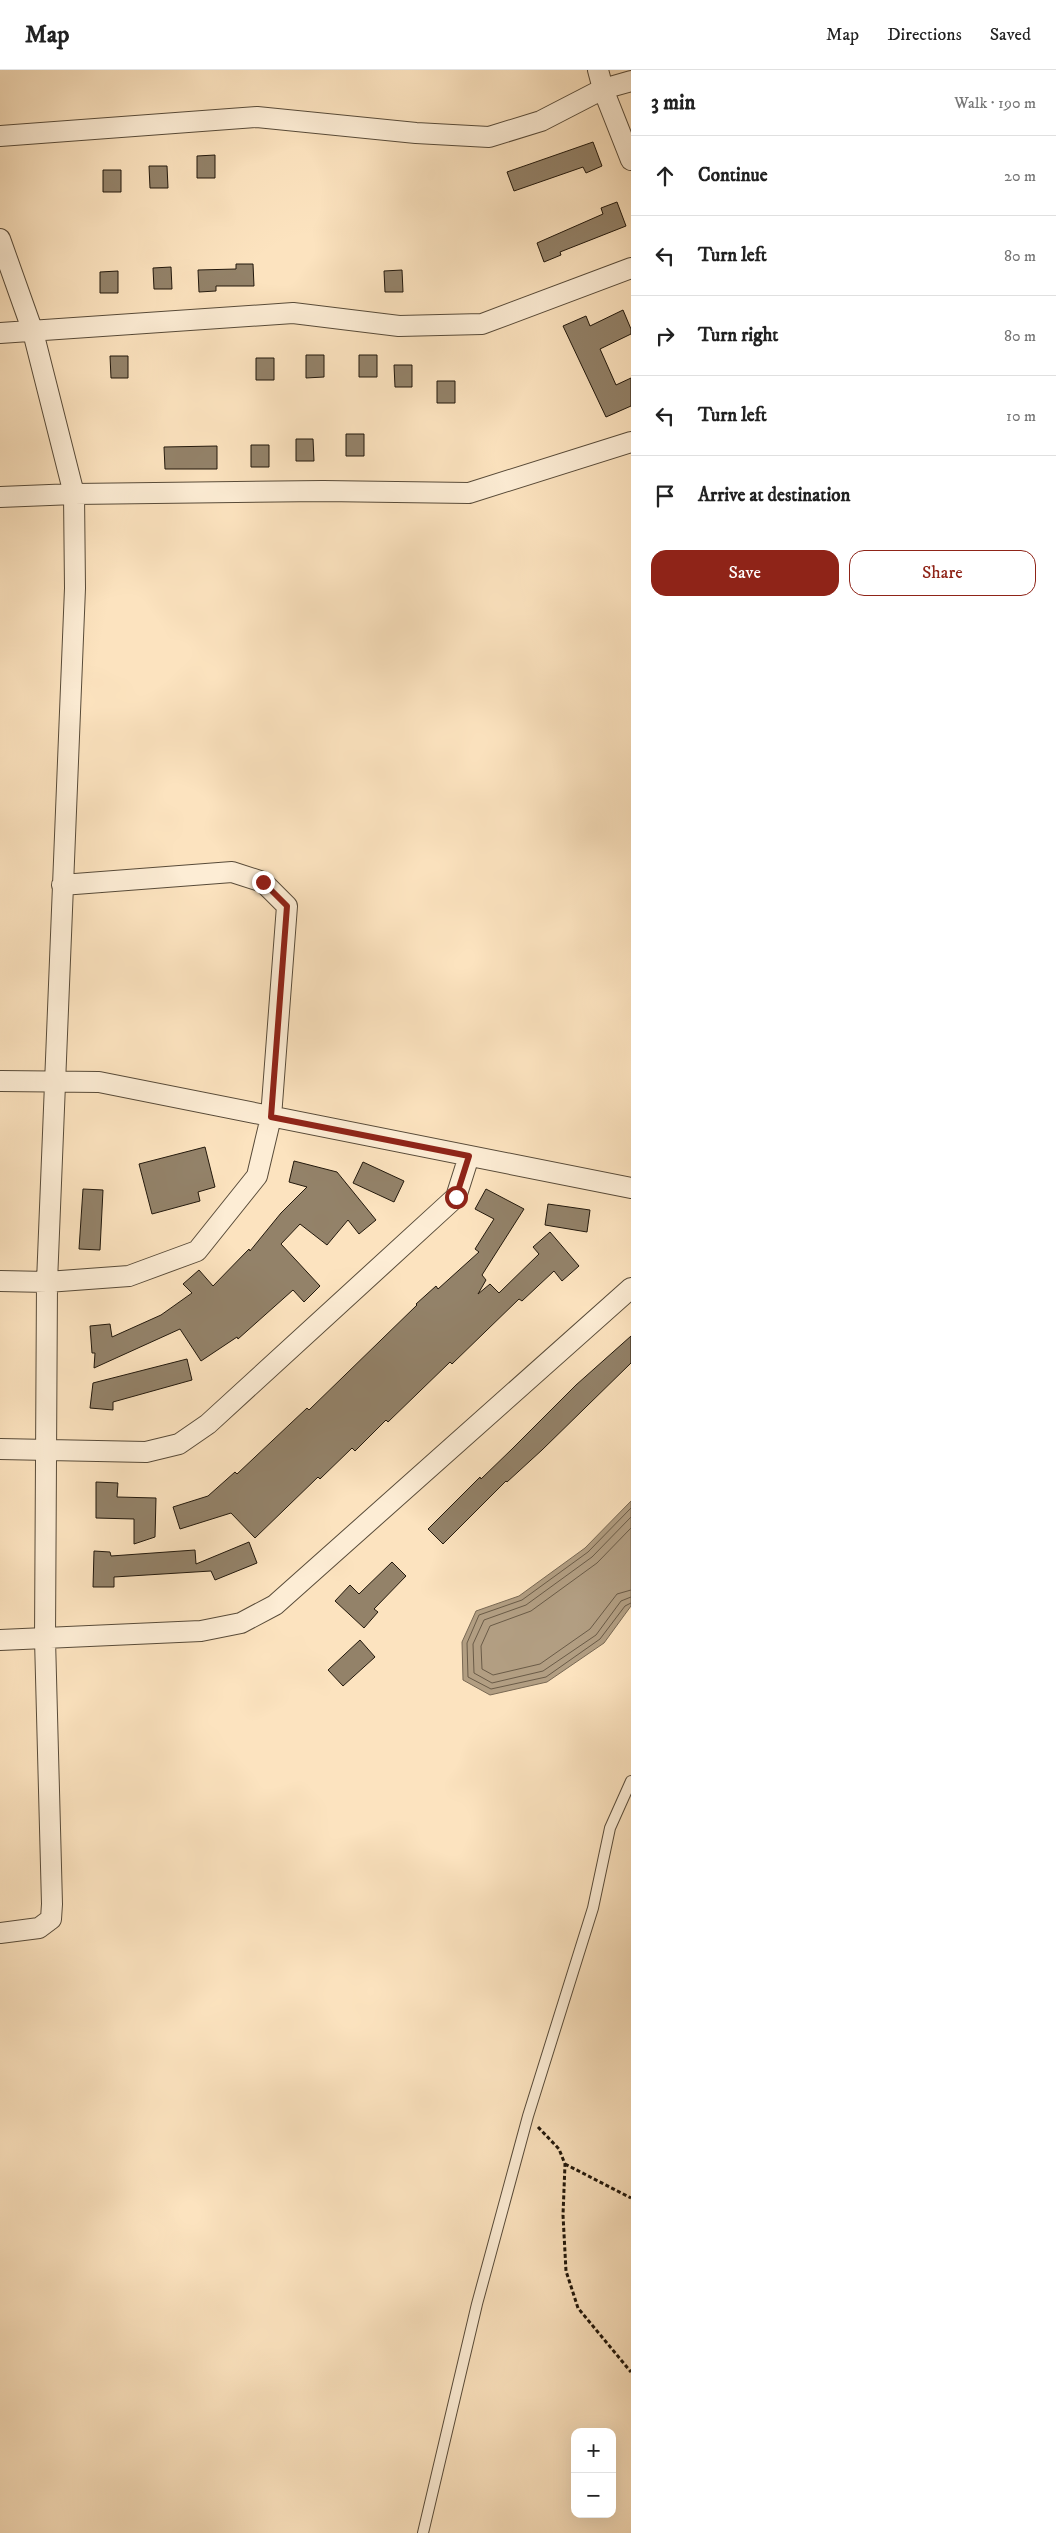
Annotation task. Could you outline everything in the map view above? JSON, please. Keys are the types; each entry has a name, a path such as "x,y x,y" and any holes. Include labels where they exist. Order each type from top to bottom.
{"street":[{"path":"598,70 603,90 631,160"},
{"path":"0,136 257,117 416,133 489,137 541,121 603,90 631,80"},
{"path":"0,238 34,332 74,494 75,588 46,1282 48,1449 45,1639 52,1904 51,1919 39,1928 0,1933"},
{"path":"0,333 293,313 399,326 482,324 631,268"},
{"path":"0,498 74,494 313,491 469,493 631,442"},
{"path":"0,1281 46,1282 129,1276 197,1251 257,1176 271,1117 287,906 263,882 232,872 62,885"},
{"path":"0,1082 99,1082 631,1188"},
{"path":"0,1449 146,1452 179,1444 208,1424 456,1197 469,1156"},
{"path":"0,1640 201,1631 241,1623 275,1605 631,1288"}],"lane":[{"path":"423,2533 477,2304 528,2116 592,1908 610,1828 631,1781"}],"path":[{"path":"528,2116 559,2149 565,2164 563,2215 566,2271 578,2308 631,2372"},
{"path":"565,2164 631,2198"}],"water":[{"path":"631,1501 631,1606 604,1643 547,1682 490,1695 463,1680 462,1642 476,1611 519,1596 585,1548"}],"building":[{"path":"593,142 602,166 586,173 583,167 514,191 507,172"},
{"path":"215,155 215,178 197,178 197,156"},
{"path":"149,166 167,166 168,188 150,188"},
{"path":"103,170 121,170 121,192 103,192"},
{"path":"617,202 626,226 560,252 561,255 544,262 537,243 603,214 601,208"},
{"path":"236,264 253,264 254,286 216,286 216,291 199,292 198,270 236,269"},
{"path":"171,267 172,289 154,289 153,268"},
{"path":"402,270 403,292 385,292 384,271"},
{"path":"118,271 118,293 100,293 100,272"},
{"path":"623,310 631,329 631,334 600,349 616,385 631,378 631,406 606,417 563,326 586,316 590,326"},
{"path":"306,355 324,355 324,377 306,378"},
{"path":"359,355 377,355 377,377 359,377"},
{"path":"110,356 128,356 128,378 111,378"},
{"path":"256,358 274,358 274,380 256,380"},
{"path":"394,365 412,365 412,387 395,387"},
{"path":"437,381 455,381 455,403 437,403"},
{"path":"346,434 364,434 364,456 346,456"},
{"path":"296,439 313,439 314,461 296,461"},
{"path":"251,445 269,445 269,467 251,467"},
{"path":"217,446 217,469 165,469 164,447"},
{"path":"205,1147 215,1187 198,1192 200,1201 152,1214 139,1164"},
{"path":"294,1161 337,1172 376,1220 359,1234 348,1220 327,1245 300,1224 281,1244 320,1286 304,1302 293,1290 238,1339 237,1337 201,1361 180,1329 94,1368 95,1353 92,1353 90,1326 110,1324 112,1337 161,1315 192,1293 183,1284 199,1270 213,1286 249,1249 250,1251 281,1213 307,1187 289,1182"},
{"path":"363,1162 404,1181 394,1202 353,1183"},
{"path":"83,1189 103,1190 100,1250 79,1249"},
{"path":"486,1189 524,1209 482,1275 486,1280 478,1294 490,1284 499,1293 539,1254 533,1247 550,1232 579,1266 562,1281 554,1271 522,1301 519,1299 452,1364 450,1362 388,1422 386,1420 355,1451 352,1448 320,1479 318,1477 255,1538 231,1513 180,1529 173,1507 208,1496 235,1472 237,1474 307,1408 309,1410 416,1304 436,1286 438,1289 479,1252 475,1249 494,1219 475,1209"},
{"path":"548,1204 590,1210 587,1232 545,1225"},
{"path":"631,1336 631,1363 542,1450 506,1481 443,1544 428,1529 576,1385"},
{"path":"187,1359 192,1380 113,1402 113,1410 90,1408 93,1383"},
{"path":"96,1482 118,1483 117,1497 156,1498 155,1537 134,1544 134,1519 96,1518"},
{"path":"249,1542 257,1563 215,1580 211,1571 114,1577 114,1587 93,1587 94,1551 110,1552 111,1556 195,1550 196,1564"},
{"path":"392,1562 406,1576 374,1609 378,1612 364,1628 335,1601 350,1585 359,1594"},
{"path":"360,1640 375,1657 343,1686 328,1670"}],"route":[{"path":"263,882 287,906 271,1117 469,1156 456,1197"}]}
